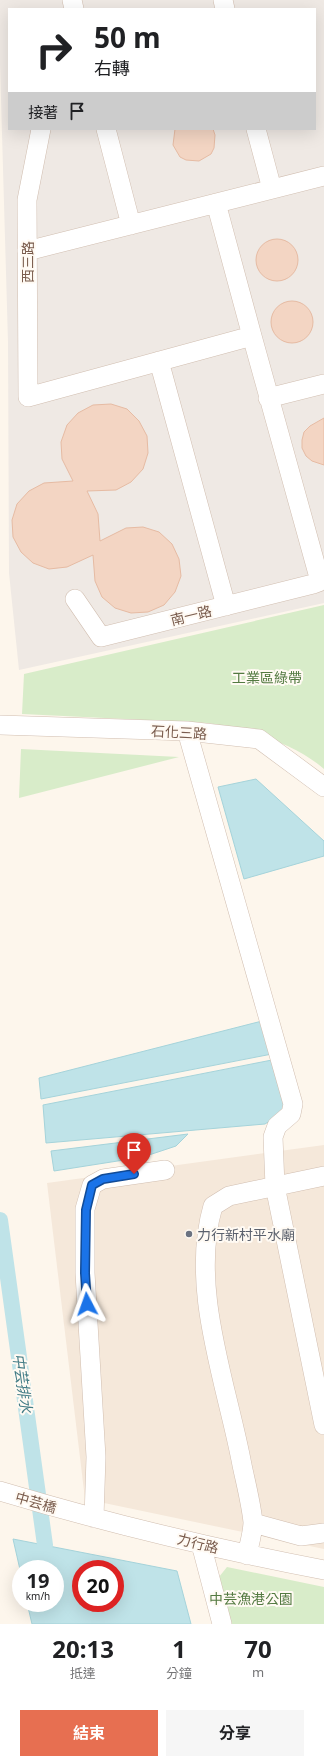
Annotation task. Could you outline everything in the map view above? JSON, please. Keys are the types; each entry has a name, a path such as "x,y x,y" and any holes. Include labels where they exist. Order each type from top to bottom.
{"street":[{"name":"西三路","path":"40,130 27,200 28,397 159,361"},
{"path":"106,130 131,225"},
{"path":"256,130 272,189"},
{"path":"27,251 324,176"},
{"path":"216,203 268,398 322,580"},
{"path":"226,606 159,361 252,336"},
{"path":"268,398 324,384"},
{"name":"南一路","path":"75,599 101,637 314,584 322,580"},
{"name":"石化三路","path":"9,726 187,731 260,739 324,787"},
{"path":"187,731 293,1104 291,1114 277,1126 273,1137 275,1186 324,1425"},
{"path":"94,1518 96,1457 85,1273 86,1210 92,1185 103,1179 165,1170"},
{"path":"247,1555 253,1523 240,1453 215,1347 207,1299 207,1226 213,1206 229,1196 324,1176"},
{"name":"中芸橋","path":"0,1491 72,1512"},
{"name":"力行路","path":"72,1512 247,1555 324,1570"},
{"path":"253,1523 301,1536 324,1533"},
{"path":"201,1544 222,1624"}],"shaded area":[{"path":"0,0 324,0 324,603 19,670 9,573 8,342 0,64"},
{"path":"324,1145 324,1549 85,1499 47,1183"}],"green space":[{"name":"工業區綠帶","path":"324,605 324,769 299,752 269,738 238,729 208,723 22,714 24,674"},
{"path":"21,749 179,757 19,798"},
{"name":"中芸漁港公園","path":"227,1567 324,1587 324,1624 231,1624 219,1577"}],"water":[{"path":"256,779 324,841 324,856 244,879 218,787"},
{"path":"262,1021 272,1054 41,1099 39,1078"},
{"path":"277,1059 287,1110 265,1124 46,1143 43,1105"},
{"path":"188,1134 176,1146 143,1157 54,1171 51,1151"},
{"path":"13,1539 121,1560 72,1560 72,1612 124,1612 124,1561 177,1571 191,1624 32,1624 29,1612 64,1612 64,1560 18,1560"}],"building":[{"path":"175,130 213,130 215,135 214,148 211,154 199,161 186,160 180,157 173,145"},
{"path":"273,239 281,239 289,242 295,248 298,260 295,272 289,278 281,281 273,281 265,278 259,272 256,264 256,256 259,248 265,242"},
{"path":"288,301 296,301 304,304 310,310 313,322 310,334 304,340 296,343 288,343 280,340 274,334 271,326 271,318 274,310 280,304"},
{"path":"111,404 127,409 139,421 147,436 148,453 143,469 131,482 116,490 87,491 98,514 100,541 126,528 143,527 159,532 172,544 179,559 181,576 175,592 164,605 148,612 131,613 115,608 102,597 95,581 93,555 67,567 49,569 33,563 21,552 13,537 12,520 17,504 29,491 44,483 73,481 62,459 61,442 67,425 78,413 93,405"},
{"path":"324,418 324,465 312,461 306,456 302,448 302,440 304,432 310,426"}],"waterway":[{"name":"中芸排水","path":"0,1220 45,1545"}],"place":[{"name":"力行新村平水廟","path":"189,1234"}],"route":[{"path":"87,1304 85,1273 86,1210 92,1185 103,1179 134,1174"}]}
